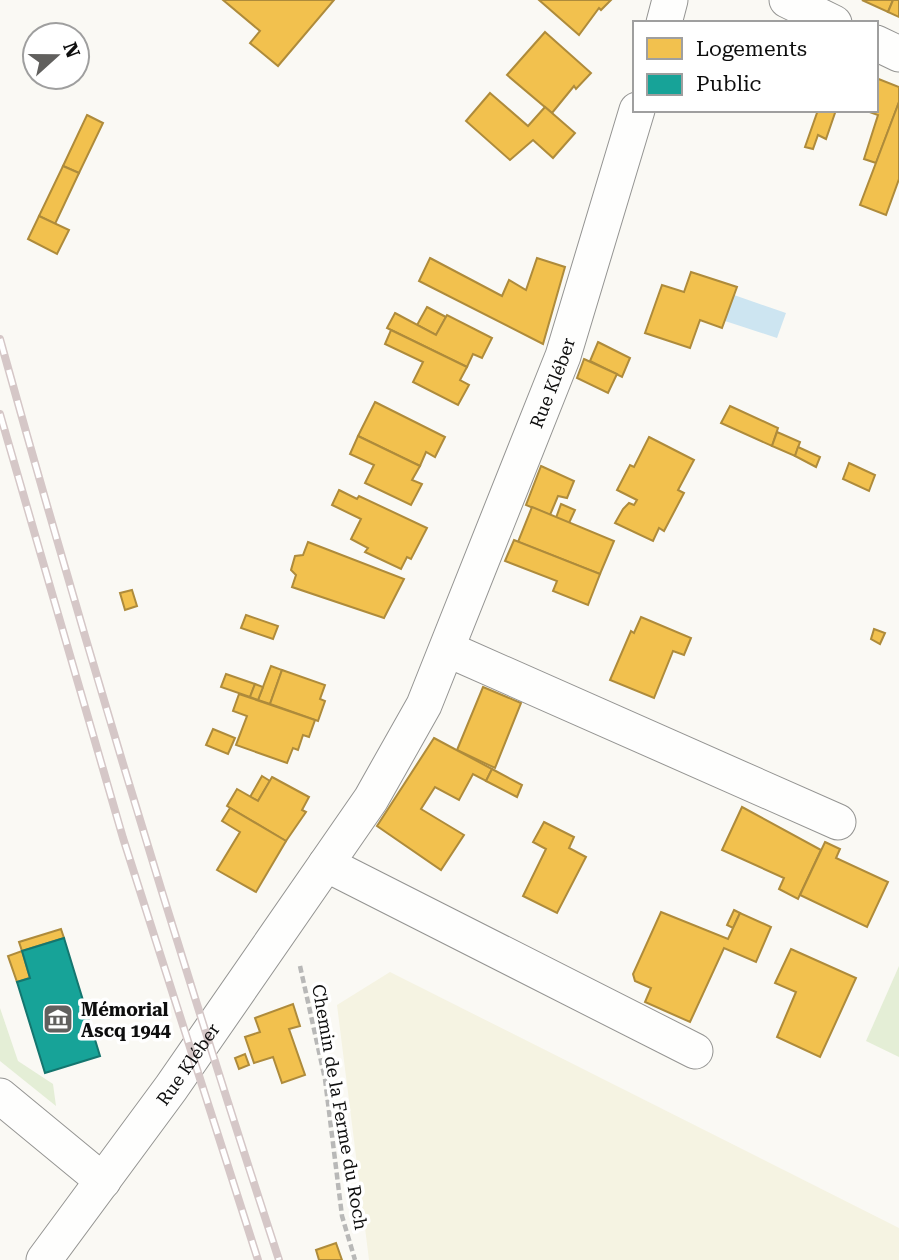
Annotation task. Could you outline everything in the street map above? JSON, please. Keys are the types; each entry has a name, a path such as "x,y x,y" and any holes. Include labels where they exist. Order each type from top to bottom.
{"street":[{"path":"665,21 670,0"},
{"path":"787,0 830,21"},
{"path":"878,44 899,54"},
{"name":"Rue Kléber","path":"44,1260 103,1181 326,864 400,751 447,649 563,356 636,112"},
{"path":"447,649 838,822"},
{"path":"326,864 695,1051"},
{"path":"0,1096 103,1181"}],"path":[{"name":"Chemin de la Ferme du Roch","path":"288,918 314,1023 342,1216 355,1260"}],"shaded area":[{"path":"390,972 899,1228 899,1260 369,1260 337,1005"}],"green space":[{"path":"899,966 899,1057 866,1041"},
{"path":"0,1008 18,1061 53,1084 56,1106 0,1061"}],"water":[{"path":"734,295 786,313 777,338 725,321"}],"building: Logements":[{"path":"223,0 334,0 278,66 250,43 260,31"},
{"path":"539,0 611,0 601,10 599,8 579,35"},
{"path":"862,0 893,0 888,12"},
{"path":"893,0 899,0 899,17 888,12"},
{"path":"545,32 591,73 576,89 574,86 552,113 507,75"},
{"path":"878,79 899,87 899,102 876,163 864,159 878,115 870,112 878,112"},
{"path":"490,93 528,126 545,107 575,133 553,158 533,140 510,160 466,121"},
{"path":"899,102 899,179 886,215 860,205"},
{"path":"817,112 835,112 826,139 818,135 813,149 805,147"},
{"path":"87,115 103,123 79,173 63,166"},
{"path":"63,166 79,173 55,224 39,216"},
{"path":"39,216 69,230 57,254 28,239"},
{"path":"430,258 502,296 509,280 526,290 537,258 565,267 543,344 419,281"},
{"path":"691,272 737,287 722,328 700,320 690,348 645,333 662,285 684,292"},
{"path":"427,307 446,317 436,335 417,325"},
{"path":"395,313 436,335 447,315 492,338 482,358 473,354 467,367 387,328"},
{"path":"391,330 467,367 460,380 469,385 458,405 413,382 423,362 385,344"},
{"path":"598,342 630,358 622,377 590,361"},
{"path":"584,359 617,374 608,393 577,378"},
{"path":"375,402 445,437 435,457 426,452 420,466 358,436"},
{"path":"730,406 778,428 772,446 721,423"},
{"path":"777,432 800,442 795,456 772,446"},
{"path":"358,436 420,466 412,480 422,484 411,505 365,483 374,465 350,454"},
{"path":"649,437 694,460 678,490 684,493 664,531 659,528 653,541 615,523 623,509 629,503 634,505 637,500 617,490 630,465 634,467"},
{"path":"798,447 820,457 816,467 795,456"},
{"path":"849,463 875,475 869,491 843,479"},
{"path":"541,466 574,481 567,498 558,496 550,515 526,505"},
{"path":"339,490 357,499 359,496 427,528 411,559 407,557 401,569 365,552 368,548 351,539 361,519 332,505"},
{"path":"561,504 575,510 569,523 556,518"},
{"path":"532,507 614,541 600,574 518,542"},
{"path":"514,540 600,574 588,605 553,591 557,581 505,561"},
{"path":"308,542 404,579 384,618 292,587 296,575 291,570 295,556 303,555"},
{"path":"132,590 137,606 125,610 120,593"},
{"path":"246,615 278,626 273,639 241,628"},
{"path":"641,617 691,638 684,655 673,651 654,698 610,680 631,631 634,633"},
{"path":"874,629 885,633 880,644 871,639"},
{"path":"271,666 282,670 270,704 258,700"},
{"path":"282,670 325,685 320,699 325,701 318,721 270,704"},
{"path":"226,674 255,684 250,697 221,687"},
{"path":"255,684 263,687 258,700 250,697"},
{"path":"483,687 521,703 495,768 457,750"},
{"path":"239,694 315,720 309,737 303,735 298,750 293,748 287,763 236,745 247,716 233,711"},
{"path":"213,729 235,738 228,754 206,745"},
{"path":"434,738 492,769 486,781 473,774 459,800 435,787 421,809 464,835 441,870 377,826"},
{"path":"492,769 522,785 517,797 486,781"},
{"path":"262,776 270,781 258,801 250,797"},
{"path":"272,777 309,797 302,810 306,812 286,841 227,806 237,789 258,801"},
{"path":"742,807 821,850 798,899 779,889 784,878 722,850"},
{"path":"230,808 286,841 256,892 217,870 240,832 222,821"},
{"path":"544,822 574,837 569,848 586,857 557,913 523,896 546,849 533,842"},
{"path":"825,842 840,849 836,858 888,882 867,927 800,895"},
{"path":"734,910 740,913 733,928 727,925"},
{"path":"661,912 728,939 740,913 771,927 756,962 724,948 690,1022 645,1002 651,988 635,981 633,974"},
{"path":"61,929 64,938 22,951 19,942"},
{"path":"791,949 856,978 820,1057 777,1037 796,992 775,983"},
{"path":"22,951 30,978 17,982 8,956"},
{"path":"293,1004 300,1026 289,1029 305,1075 282,1083 273,1057 254,1063 245,1037 260,1032 255,1018"},
{"path":"245,1054 249,1065 239,1069 235,1058"},
{"path":"336,1243 342,1260 319,1260 316,1250"}],"building: Public":[{"name":"Mémorial Ascq 1944","path":"64,938 100,1056 45,1073 17,982 30,978 22,951"}],"railway":[{"path":"0,339 134,801 279,1260"},
{"path":"0,414 123,838 258,1260"}],"place":[{"name":"Mémorial Ascq 1944","path":"58,1019"}]}
